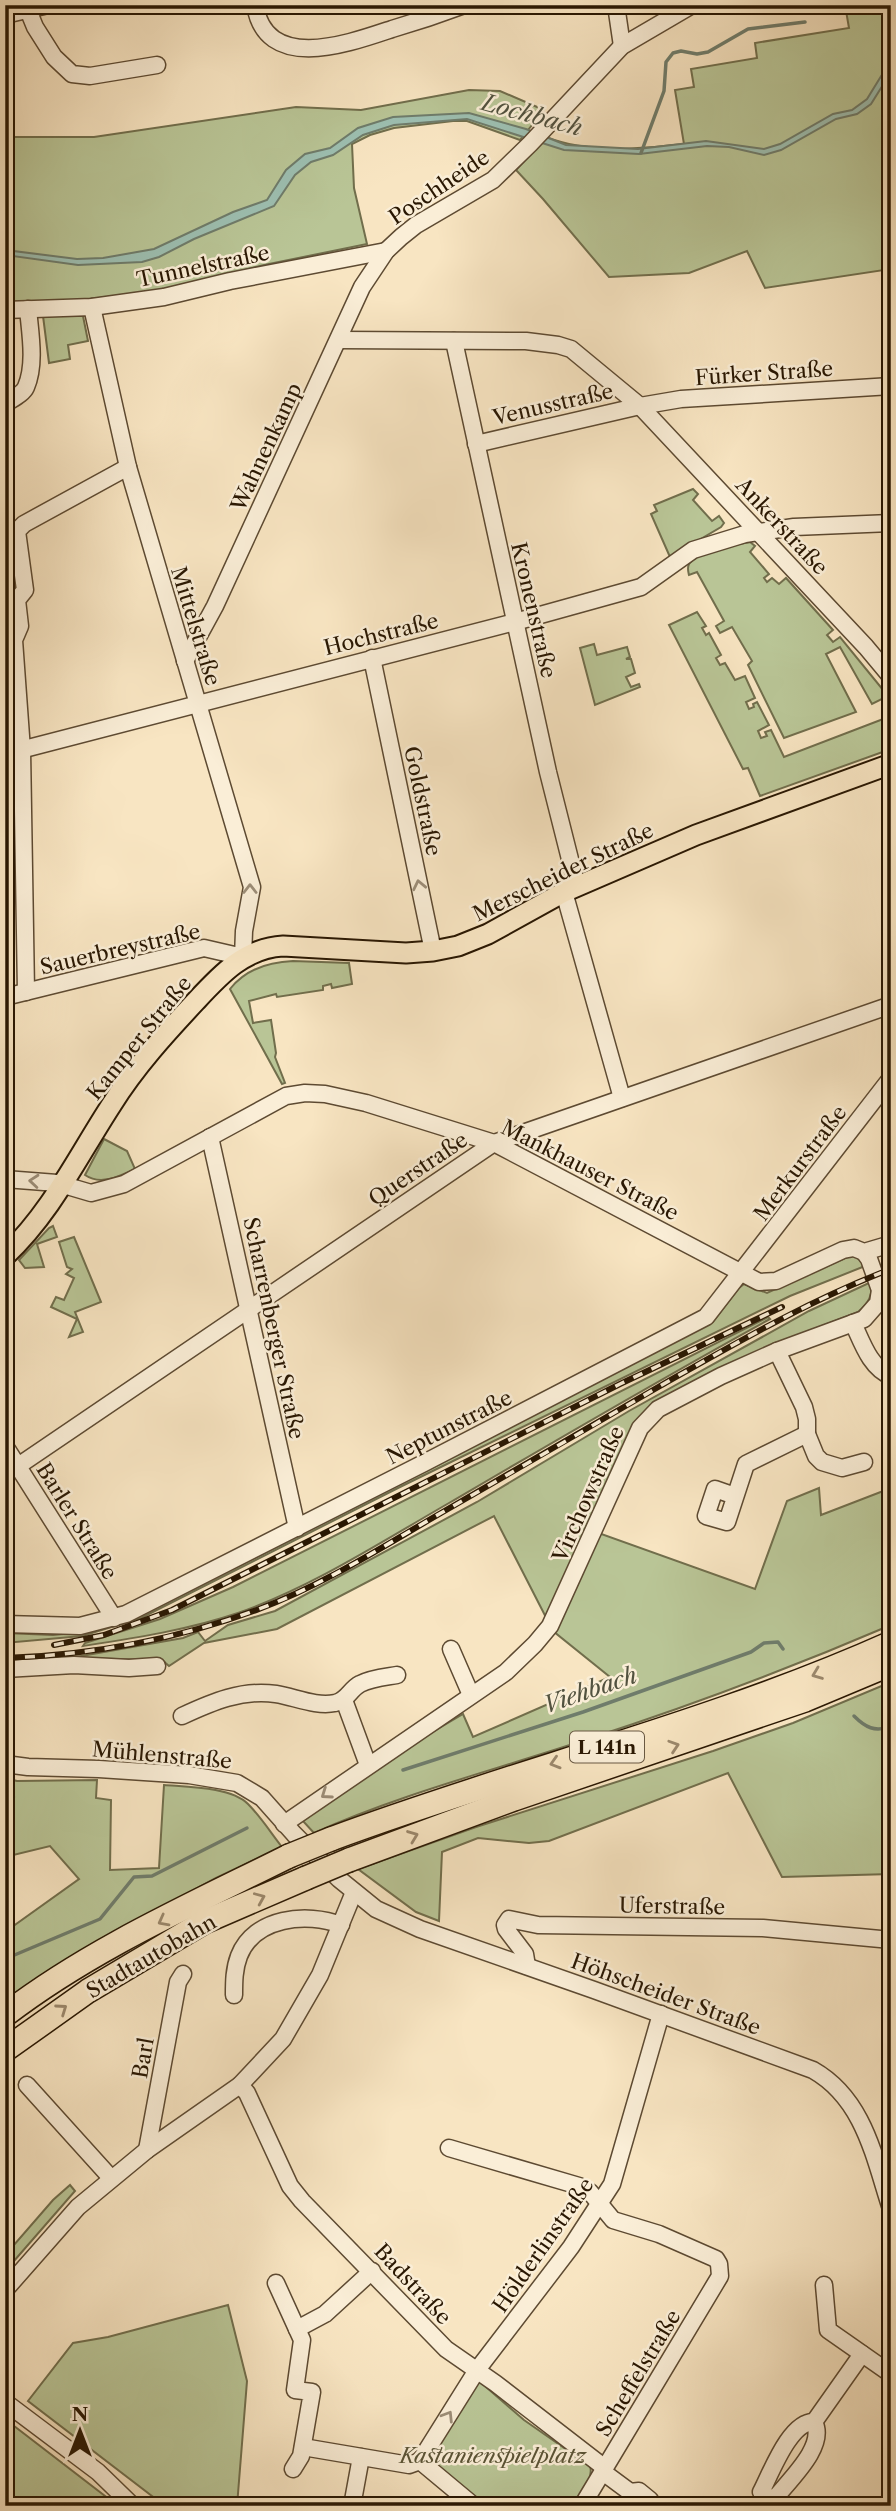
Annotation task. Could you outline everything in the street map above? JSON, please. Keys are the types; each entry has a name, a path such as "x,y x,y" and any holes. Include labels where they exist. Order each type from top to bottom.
{"highway":[{"name":"Stadtautobahn","path":"5,2015 90,1959 289,1856 415,1808 738,1703 891,1643"},
{"name":"Stadtautobahn","path":"6,2050 88,1991 205,1922 349,1860 514,1798 805,1700 891,1664"}],"main road":[{"name":"Merscheider Straße","path":"243,957 267,948 283,946 397,953 433,951 458,946 488,934 571,889 711,829 891,764"},
{"name":"Kamper Straße","path":"5,1256 35,1225 114,1100 141,1063 198,998 243,957"}],"street":[{"path":"5,15 48,5"},
{"path":"255,5 260,22 274,38 293,47 314,48 348,44 464,5"},
{"path":"616,5 622,46"},
{"name":"Poschheide","path":"386,251 416,225 493,180 622,46 692,5"},
{"path":"27,8 35,27 54,57 72,74 90,76 156,65"},
{"name":"Tunnelstraße","path":"5,310 92,307 164,297 230,281 386,251"},
{"name":"Wahnenkamp","path":"185,662 215,606 362,287 386,251"},
{"name":"Mittelstraße","path":"92,307 128,467 252,887 244,931 243,957"},
{"path":"5,404 26,389 31,362 28,309"},
{"name":"Ankerstraße","path":"339,340 526,341 571,349 640,406 891,677"},
{"name":"Kronenstraße","path":"454,341 571,889 622,1098"},
{"name":"Fürker Straße","path":"640,406 698,397 891,386"},
{"name":"Venusstraße","path":"476,444 640,406"},
{"path":"26,992 22,750 14,640 20,626 17,600 25,590 18,529 128,467"},
{"name":"Hochstraße","path":"5,754 641,587 693,550 756,531 891,523"},
{"name":"Goldstraße","path":"372,658 433,951"},
{"name":"Sauerbreystraße","path":"5,997 204,948 243,957"},
{"name":"Querstraße","path":"18,1466 494,1143 891,1005"},
{"name":"Merkurstraße","path":"742,1273 891,1079"},
{"name":"Mankhauser Straße","path":"5,1179 63,1184 91,1193 108,1190 124,1184 286,1096 325,1094 366,1103 494,1143 742,1273"},
{"name":"Scharrenberger Straße","path":"210,1137 297,1528"},
{"path":"742,1273 759,1282 771,1283 844,1250 854,1248 864,1252 891,1244"},
{"name":"Virchowstraße","path":"284,1824 514,1665 550,1626 640,1428 658,1409 720,1376 776,1351 853,1323 872,1312 880,1293 869,1259 864,1252"},
{"name":"Neptunstraße","path":"5,1624 80,1626 126,1614 701,1320 710,1314 742,1273"},
{"path":"853,1323 874,1364 883,1373 891,1376"},
{"path":"776,1351 804,1407 807,1434 816,1456 822,1462 842,1468 864,1462"},
{"path":"735,1496 746,1464 807,1434"},
{"name":"Barler Straße","path":"5,1446 114,1618"},
{"path":"451,1649 471,1695"},
{"path":"5,1669 74,1665 129,1668 157,1665"},
{"path":"182,1716 219,1700 250,1693 327,1704 344,1700 360,1684 397,1675"},
{"path":"344,1700 368,1765"},
{"name":"Mühlenstraße","path":"5,1764 224,1779 237,1783 257,1794 354,1892"},
{"path":"5,2290 78,2207 146,2150 240,2085 283,2039 320,1975 354,1892"},
{"name":"Höhscheider Straße","path":"354,1892 376,1909 420,1929 813,2070 837,2087 858,2116 891,2209"},
{"path":"234,1995 240,1954 260,1931 300,1917 325,1919 341,1925"},
{"name":"Uferstraße","path":"527,1966 524,1954 506,1929 505,1925 509,1919 538,1925 763,1928 891,1940"},
{"name":"Barl","path":"146,2150 178,1982 183,1974"},
{"name":"Hölderlinstraße","path":"420,2461 477,2370 565,2256 612,2184 662,2014"},
{"path":"27,2085 111,2178"},
{"name":"Badstraße","path":"240,2085 247,2093 290,2186 433,2338 604,2470 634,2499 639,2491 650,2500 650,2506"},
{"path":"449,2148 579,2186 590,2193 600,2206"},
{"name":"Scheffelstraße","path":"582,2506 720,2276 716,2259 659,2234 612,2220 600,2206"},
{"path":"297,2329 325,2314 372,2271"},
{"path":"276,2283 302,2340 295,2390 312,2392 301,2456 293,2469"},
{"path":"824,2285 828,2330 891,2374"},
{"path":"814,2422 807,2422 793,2432 786,2443 761,2492 771,2503 811,2454 816,2430 814,2422 862,2354"},
{"path":"5,2402 98,2472 133,2506"},
{"path":"303,2447 409,2465 420,2461 474,2506"},
{"path":"352,2506 361,2457"}],"green space":[{"path":"845,5 891,5 891,269 765,288 747,251 689,273 609,277 516,170 546,137 597,148 684,144 675,90 694,87 691,69 757,58 755,43 849,28"},
{"path":"469,90 500,91 544,110 520,140 467,121 453,121 394,128 352,144 354,188 367,244 264,265 170,289 5,307 5,137 94,137 296,107 361,110"},
{"path":"43,316 83,316 88,341 68,345 70,359 49,363"},
{"path":"693,489 698,494 693,500 712,521 719,516 724,523 670,557 651,514 657,511 654,505"},
{"path":"750,542 755,546 750,552 769,574 764,578 767,582 772,578 779,584 786,578 833,630 827,635 833,642 840,637 888,696 872,704 840,647 826,654 856,712 784,738 748,665 752,661 732,627 720,633 716,626 724,621 697,572 689,575 688,571 689,564 700,556 717,549"},
{"path":"697,612 706,626 702,628 706,635 709,633 721,655 716,658 720,665 725,663 735,680 745,676 755,698 746,702 749,709 757,702 769,725 758,731 761,738 767,736 765,732 771,730 784,757 891,716 891,749 760,796 748,768 743,769 669,625"},
{"path":"594,644 597,655 627,647 630,657 626,659 631,659 635,673 626,677 631,687 639,684 640,687 595,705 580,648"},
{"path":"293,961 349,963 352,984 332,988 331,984 323,986 323,990 277,997 276,994 249,1001 253,1023 271,1020 275,1057 285,1083 282,1084 230,989 258,968"},
{"path":"104,1139 127,1151 135,1169 104,1180 85,1175"},
{"path":"53,1226 57,1237 37,1244 44,1267 25,1268 19,1260"},
{"path":"74,1237 101,1302 75,1312 83,1332 69,1337 77,1319 51,1307 56,1297 64,1300 74,1278 66,1274 72,1269 67,1267 59,1242"},
{"path":"852,1255 865,1266 790,1296 400,1487 141,1618 82,1636 5,1643 5,1633 53,1635 84,1632 125,1620 713,1322 744,1284 767,1293"},
{"path":"871,1282 869,1298 858,1312 773,1345 657,1406 590,1530 755,1589 787,1501 819,1488 821,1515 891,1488 891,1625 705,1699 416,1794 314,1833 302,1820 399,1752 463,1714 473,1737 610,1677 553,1631 494,1516 277,1629 204,1643 169,1666 162,1660 70,1658 183,1638 198,1632 205,1641 228,1625 275,1611 477,1502 629,1411 809,1311"},
{"path":"768,1317 770,1319 372,1548 293,1590 238,1613 200,1624 83,1646 85,1643 160,1619 233,1587"},
{"path":"891,1682 891,1874 782,1877 728,1773 549,1841 529,1843 478,1838 442,1852 439,1921 416,1912 358,1869 476,1827 793,1723"},
{"path":"5,1778 17,1781 97,1780 96,1798 111,1800 110,1870 159,1868 164,1785 209,1789 240,1798 257,1814 282,1847 216,1878 110,1935 5,2008 5,1932 79,1879 50,1846 5,1857 5,1807 14,1797 5,1786"},
{"path":"70,2185 75,2191 14,2261 5,2257 5,2249 11,2243 14,2245 53,2200"},
{"path":"228,2305 247,2381 237,2506 165,2506 28,2401 73,2343 108,2337"},
{"name":"Kastanienspielplatz","path":"478,2380 524,2420 590,2466 589,2481 574,2506 482,2506 429,2461"},
{"path":"5,2419 118,2506 5,2506"}],"shaded area":[{"path":"891,60 891,72 871,104 857,114 836,119 781,150 764,155 729,147 707,146 639,154 564,150 467,119 394,125 363,135 333,155 311,162 295,175 274,206 194,239 159,257 142,262 78,265 5,255 5,250 77,259 103,258 154,249 233,212 267,200 286,170 305,154 330,148 358,128 393,117 469,113 526,129 566,145 638,149 706,141 764,149 780,144 833,114 852,110 867,99"}],"waterway":[{"path":"641,153 664,91 666,62 673,53 708,52 748,29 805,22"},
{"name":"Viehbach","path":"403,1770 583,1712 751,1652 764,1643 778,1642 783,1649"},
{"name":"Viehbach","path":"854,1716 871,1728 891,1726"},
{"name":"Viehbach","path":"5,1959 100,1919 134,1877 152,1876 247,1828"}],"railway":[{"path":"5,1658 102,1649 166,1637 229,1620 306,1589 745,1338 831,1294 891,1269"},
{"path":"54,1645 104,1635 172,1610 620,1384 782,1307"}],"water label":[{"name":"Lochbach","path":"532,115"}]}
